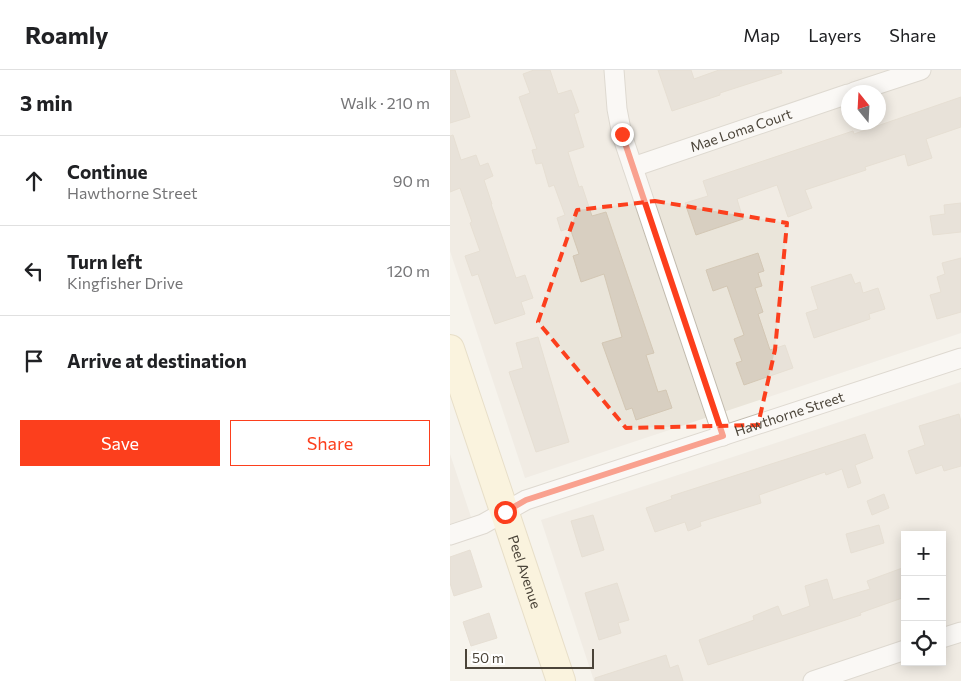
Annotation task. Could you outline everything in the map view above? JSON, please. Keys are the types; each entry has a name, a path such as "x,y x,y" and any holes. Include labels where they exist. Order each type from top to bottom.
{"street":[{"path":"614,70 617,109 633,167 723,436"},
{"path":"875,85 921,70"},
{"name":"Mae Loma Court","path":"633,167 841,96"},
{"name":"Peel Avenue","path":"450,349 456,385 505,512 561,681"},
{"name":"Hawthorne Street","path":"450,535 483,524 526,500 961,358"},
{"path":"946,637 961,632"},
{"path":"812,681 901,651"}],"highlighted area":[{"path":"655,201 787,223 775,350 758,425 626,428 538,322 577,210"}],"shaded area":[{"path":"450,70 961,70 961,333 525,478 450,251"},
{"path":"961,382 961,681 594,681 541,520"},
{"path":"450,454 471,517 450,524"}],"building":[{"path":"450,70 455,70 470,117 450,123"},
{"path":"534,70 550,70 558,94 571,90 579,112 574,114 584,147 568,152 579,187 582,186 592,216 606,212 654,353 646,355 658,392 666,390 672,408 636,420 632,408 626,410 602,343 622,337 604,274 581,282 573,256 579,254 570,228 561,231 557,218 565,215 554,185 549,187 542,163 536,164 532,150 537,149 519,97 530,93 523,74"},
{"path":"658,70 691,70 694,79 719,70 781,70 782,73 672,111"},
{"path":"961,97 961,127 926,139 932,158 908,166 905,154 865,167 866,170 805,190 812,208 788,217 777,185 737,199 743,219 696,235 685,203 708,196 703,181 853,131 854,134 866,130 886,130 886,123"},
{"path":"453,135 461,160 476,155 480,166 488,163 493,176 484,180 491,204 516,278 525,275 533,298 521,302 525,314 495,324 478,274 472,276 465,256 480,251 470,223 472,222 460,188 450,192 450,136"},
{"path":"961,203 961,232 933,235 930,216 945,214 944,205"},
{"path":"758,253 764,271 758,273 762,286 755,288 763,312 758,314 770,350 785,345 793,368 744,385 736,363 742,361 734,339 744,335 727,286 713,291 706,270"},
{"path":"961,258 961,312 937,319 930,295 941,292 937,277 945,274 942,263"},
{"path":"851,274 855,284 860,282 863,293 878,288 885,309 869,314 870,319 814,338 806,313 818,309 811,287"},
{"path":"538,337 569,442 536,452 509,372 523,368 516,343"},
{"path":"959,414 961,422 961,466 944,471 942,465 916,474 908,451 925,445 919,426"},
{"path":"865,434 873,458 855,465 861,483 848,488 842,469 826,475 825,472 759,495 761,503 700,522 701,526 688,531 685,522 655,532 646,508 672,499 671,496"},
{"path":"884,494 889,508 872,515 867,501"},
{"path":"593,515 604,550 582,557 571,521"},
{"path":"879,525 884,543 851,553 846,534"},
{"path":"470,550 482,587 454,596 450,583 450,557"},
{"path":"901,568 901,598 860,613 861,615 708,665 699,640 754,620 753,616 778,606 782,616 810,606 805,586 827,579 833,600 870,589 867,581"},
{"path":"617,583 629,620 618,623 621,633 599,640 585,593"},
{"path":"489,613 497,638 471,646 463,622"},
{"path":"666,655 670,668 678,665 683,681 595,681 595,678"}],"route":[{"path":"505,512 526,500 723,436 622,134"}]}
